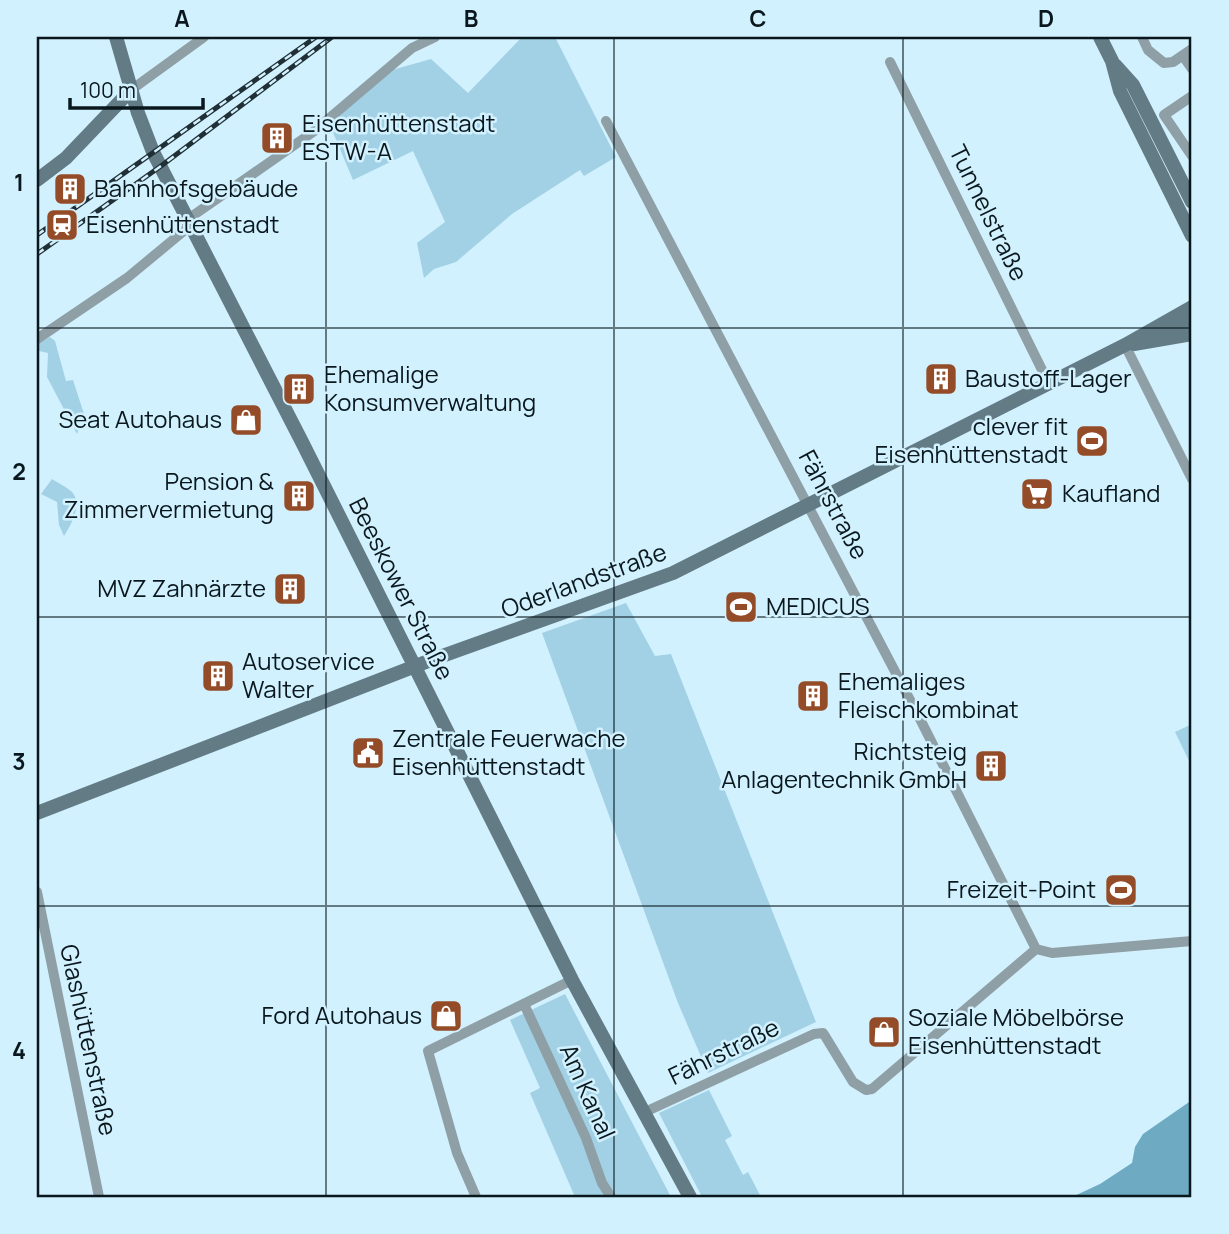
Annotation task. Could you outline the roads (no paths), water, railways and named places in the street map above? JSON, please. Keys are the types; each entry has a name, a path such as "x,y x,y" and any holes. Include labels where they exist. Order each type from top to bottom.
{"street":[{"name":"Beeskower Straße","path":"116,37 138,113 153,152 572,980 690,1197"},
{"path":"37,180 66,158 131,90 204,37"},
{"path":"37,339 127,278 190,222 313,132 412,48 435,37"},
{"path":"1100,37 1112,61 1120,91 1192,236"},
{"path":"1142,37 1148,50 1164,63 1173,62 1192,49"},
{"path":"1183,56 1192,69"},
{"path":"1112,61 1133,85 1192,202"},
{"name":"Tunnelstraße","path":"890,62 1048,382"},
{"path":"1192,96 1163,116 1192,156"},
{"path":"113,108 125,108 138,113"},
{"name":"Fährstraße","path":"606,121 809,505 1035,949 872,1088 866,1090 853,1082 822,1033 814,1034 645,1112"},
{"name":"Oderlandstraße","path":"37,813 415,667 673,573 1125,345 1192,307"},
{"name":"Oderlandstraße","path":"1148,332 1192,323"},
{"name":"Oderlandstraße","path":"1125,345 1192,334"},
{"path":"1125,345 1192,479"},
{"name":"Glashüttenstraße","path":"37,892 99,1197"},
{"path":"1035,949 1052,953 1192,941"},
{"path":"476,1197 457,1153 428,1051 572,980"},
{"name":"Am Kanal","path":"524,1004 586,1138 602,1183 611,1197"}],"railway":[{"path":"37,235 316,37"},
{"path":"37,254 161,166 332,37"}],"place":[{"name":"Eisenhüttenstadt ESTW-A","path":"277,138"},
{"name":"Bahnhofsgebäude","path":"70,189"},
{"name":"Eisenhüttenstadt","path":"62,225"},
{"name":"Baustoff-Lager","path":"941,379"},
{"name":"Ehemalige Konsumverwaltung","path":"299,389"},
{"name":"Seat Autohaus","path":"246,420"},
{"name":"clever fit Eisenhüttenstadt","path":"1092,441"},
{"name":"Kaufland","path":"1037,494"},
{"name":"Pension & Zimmervermietung","path":"299,496"},
{"name":"MVZ Zahnärzte","path":"290,589"},
{"name":"MEDICUS","path":"741,607"},
{"name":"Autoservice Walter","path":"218,676"},
{"name":"Ehemaliges Fleischkombinat","path":"813,696"},
{"name":"Zentrale Feuerwache Eisenhüttenstadt","path":"368,753"},
{"name":"Richtsteig Anlagentechnik GmbH","path":"991,766"},
{"name":"Freizeit-Point","path":"1121,890"},
{"name":"Ford Autohaus","path":"446,1016"},
{"name":"Soziale Möbelbörse Eisenhüttenstadt","path":"884,1032"}]}
